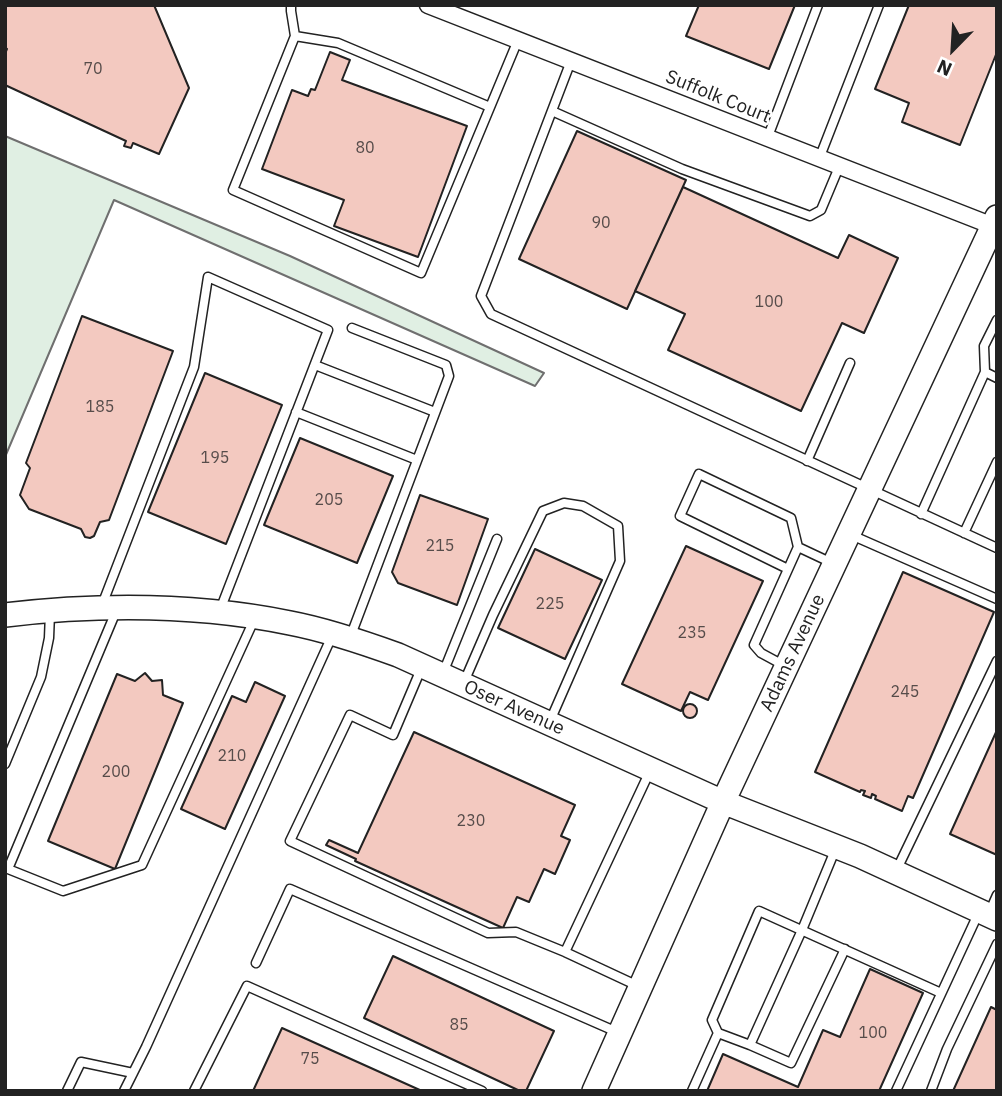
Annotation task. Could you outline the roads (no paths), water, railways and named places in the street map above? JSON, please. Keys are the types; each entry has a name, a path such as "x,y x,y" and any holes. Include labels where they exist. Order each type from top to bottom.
{"street":[{"name":"Suffolk Court","path":"428,5 839,167 995,222"},
{"name":"Adams Avenue","path":"594,1091 723,802 995,222"},
{"name":"Oser Avenue","path":"5,615 110,607 167,608 255,617 342,636 398,656 723,802 990,910"}],"lane":[{"path":"291,5 296,36 233,190 421,274 518,40"},
{"path":"767,139 818,5"},
{"path":"819,159 879,5"},
{"path":"296,36 338,43 491,107"},
{"path":"571,61 481,296 491,314 997,548"},
{"path":"552,111 682,169 810,216 821,210 839,167"},
{"path":"219,612 328,330 208,277 194,367 110,607 6,868 63,891 142,865 255,617"},
{"path":"921,514 985,372 984,346 997,320"},
{"path":"124,1091 342,636 417,460 449,376 446,365 352,328"},
{"path":"807,461 850,363"},
{"path":"315,365 435,412"},
{"path":"985,372 997,378"},
{"path":"296,412 417,460"},
{"path":"964,533 997,462"},
{"path":"787,667 761,653 754,645 798,548 791,518 699,474 680,516 788,569"},
{"path":"549,723 620,561 618,526 583,506 564,503 543,511 493,614 393,735 350,715 290,841 488,933 516,932 640,987"},
{"path":"849,534 997,599"},
{"path":"442,676 497,539"},
{"path":"798,548 835,564"},
{"path":"5,764 41,677 49,639 51,610"},
{"path":"896,872 997,661"},
{"path":"565,952 650,769"},
{"path":"750,1045 837,846"},
{"path":"256,963 290,889 620,1033"},
{"path":"896,1091 941,993 990,910"},
{"path":"845,949 791,1063 718,1033 712,1020 759,911 845,949 941,993"},
{"path":"931,1091 947,1049 997,944"},
{"path":"194,1091 247,986 482,1091"},
{"path":"692,1091 718,1033"},
{"path":"67,1091 81,1062 134,1073"}]}
